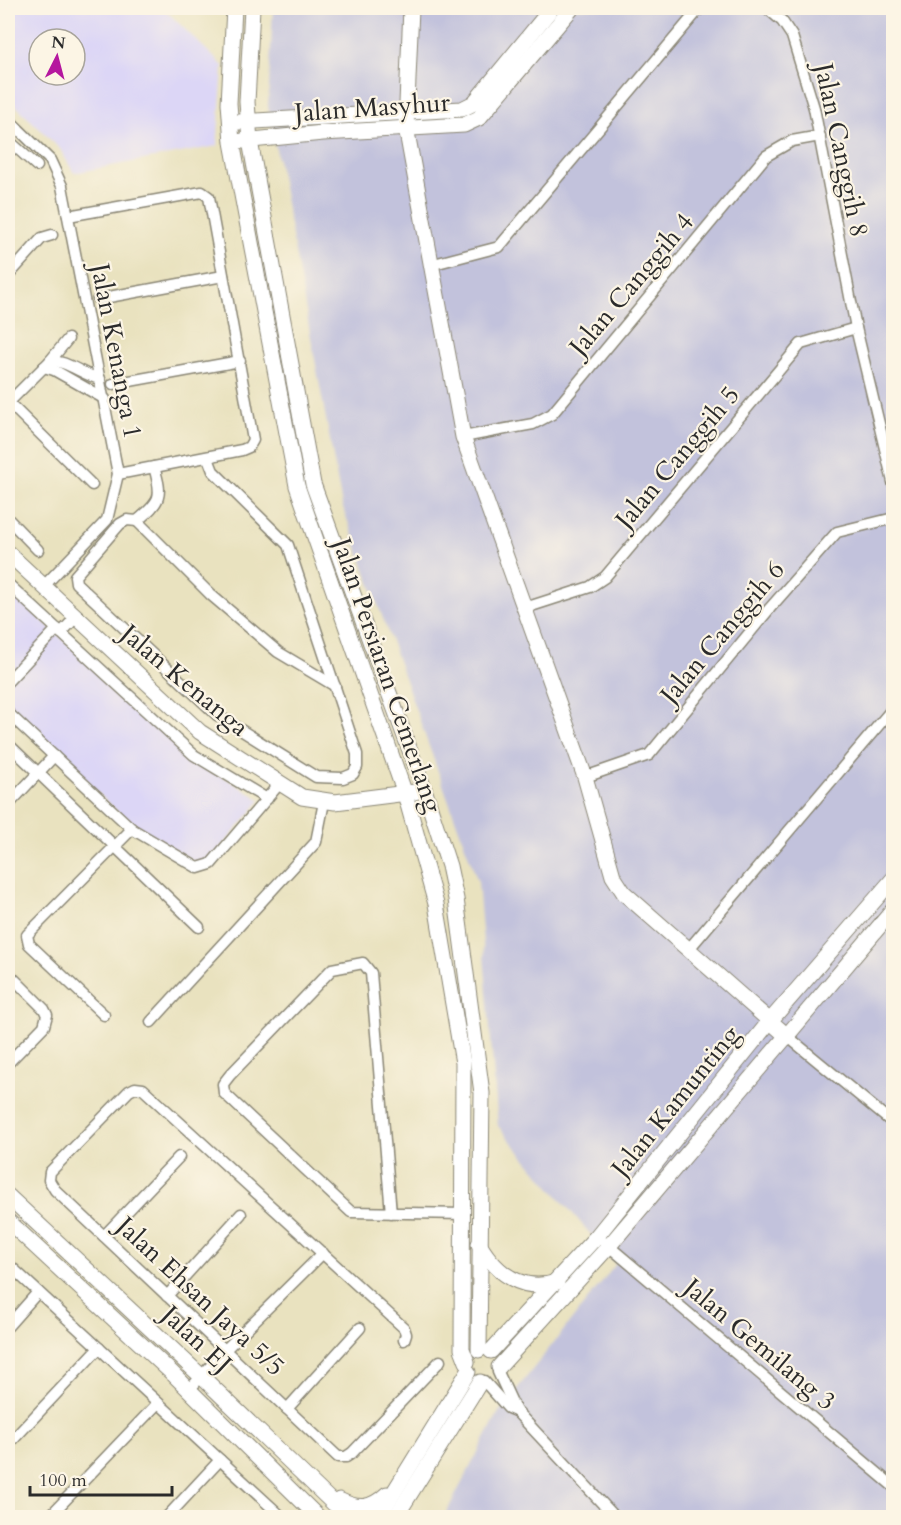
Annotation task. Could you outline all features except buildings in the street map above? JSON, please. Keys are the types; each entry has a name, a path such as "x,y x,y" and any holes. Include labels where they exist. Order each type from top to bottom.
{"main road":[{"name":"Jalan Persiaran Cemerlang","path":"234,8 230,123 232,142 297,486 405,794 436,904 463,1063 462,1349 474,1374"},
{"name":"Jalan Persiaran Cemerlang","path":"252,8 247,102 250,141 313,484 424,789 449,866 456,899 482,1093 479,1244 485,1351"},
{"path":"411,8 406,120 430,265 463,437 585,777 616,884 787,1036"},
{"name":"Jalan Masyhur","path":"232,142 406,120 462,109 474,103 552,8"},
{"name":"Jalan Masyhur","path":"230,123 406,120 464,125 479,118 572,8"},
{"name":"Jalan Kenanga","path":"8,553 200,732 302,797 324,802 405,794 424,789"},
{"name":"Jalan Kamunting","path":"485,1351 556,1282 597,1236 770,1021 894,878"},
{"name":"Jalan Kamunting","path":"499,1370 609,1246 894,909"},
{"name":"Jalan EJ","path":"8,1196 318,1489 353,1518"},
{"name":"Jalan EJ","path":"8,1221 189,1390 319,1518"},
{"path":"479,1244 495,1266 513,1280 537,1286 556,1282"},
{"path":"378,1518 405,1488 474,1374 471,1354 485,1351 497,1358 499,1370 491,1380 474,1374"},
{"path":"318,1489 361,1508 375,1504 405,1488"},
{"path":"395,1518 405,1488"},
{"path":"404,1518 405,1488"}],"street":[{"path":"430,265 499,247 700,8"},
{"name":"Jalan Canggih 8","path":"767,8 782,21 795,45 820,136 856,328 894,486"},
{"name":"Jalan Kenanga 1","path":"8,119 50,160 62,186 118,474 106,520 43,587"},
{"name":"Jalan Canggih 4","path":"463,437 532,424 552,414 766,156 792,141 820,136"},
{"path":"8,143 37,166"},
{"path":"68,216 205,193 209,200 254,432 252,444 245,449 118,474"},
{"path":"8,275 42,238 52,235"},
{"path":"98,299 223,276"},
{"name":"Jalan Canggih 5","path":"525,608 590,587 605,577 801,344 856,328"},
{"path":"68,339 47,364 8,402 92,485"},
{"path":"47,364 57,360 82,374 100,379"},
{"path":"113,384 240,362"},
{"path":"47,364 105,399"},
{"path":"208,458 213,471 288,545 335,686 357,754 355,771 349,776 338,779 323,779 308,774 217,716 74,580 120,524 127,520 137,521 211,595 278,652 335,686"},
{"path":"137,521 157,503 160,496 154,467"},
{"name":"Jalan Canggih 6","path":"585,777 649,755 770,608 837,532 894,518"},
{"path":"8,519 38,550"},
{"path":"8,584 194,755 267,799"},
{"path":"8,681 75,617"},
{"path":"688,950 894,707"},
{"path":"8,713 132,830 195,867 205,868 280,783"},
{"path":"8,744 199,927"},
{"path":"8,805 54,756"},
{"path":"151,1022 316,842 324,802"},
{"path":"104,1015 29,944 27,936 132,830"},
{"path":"878,896 894,909"},
{"path":"391,1213 371,973 363,963 339,965 332,969 230,1075 223,1089 226,1096 351,1212 391,1213 464,1214"},
{"path":"8,973 46,1012 47,1019 41,1029 8,1063"},
{"path":"787,1036 894,1124"},
{"name":"Jalan Ehsan Jaya 5/5","path":"323,1253 150,1093 139,1088 129,1091 54,1167 49,1176 52,1186 335,1454 342,1457 352,1453 440,1361"},
{"path":"104,1236 179,1157"},
{"path":"167,1296 241,1214"},
{"name":"Jalan Gemilang 3","path":"597,1236 894,1487"},
{"path":"189,1390 225,1350 323,1253 404,1328 406,1334 404,1340"},
{"path":"8,1264 280,1517"},
{"path":"8,1326 38,1292"},
{"path":"287,1408 360,1328"},
{"path":"8,1445 99,1348"},
{"path":"499,1370 516,1412"},
{"path":"474,1374 508,1408 516,1412 616,1518"},
{"path":"48,1518 158,1403"},
{"path":"166,1518 220,1460"}],"shaded area":[{"path":"8,8 163,8 223,66 217,146 74,173 60,149 8,98"},
{"path":"273,8 893,8 893,1517 444,1517 499,1412 616,1264 498,1126 478,882 342,505 268,106"},
{"path":"8,589 193,758 261,800 208,863 198,864 133,826 8,708"}]}
